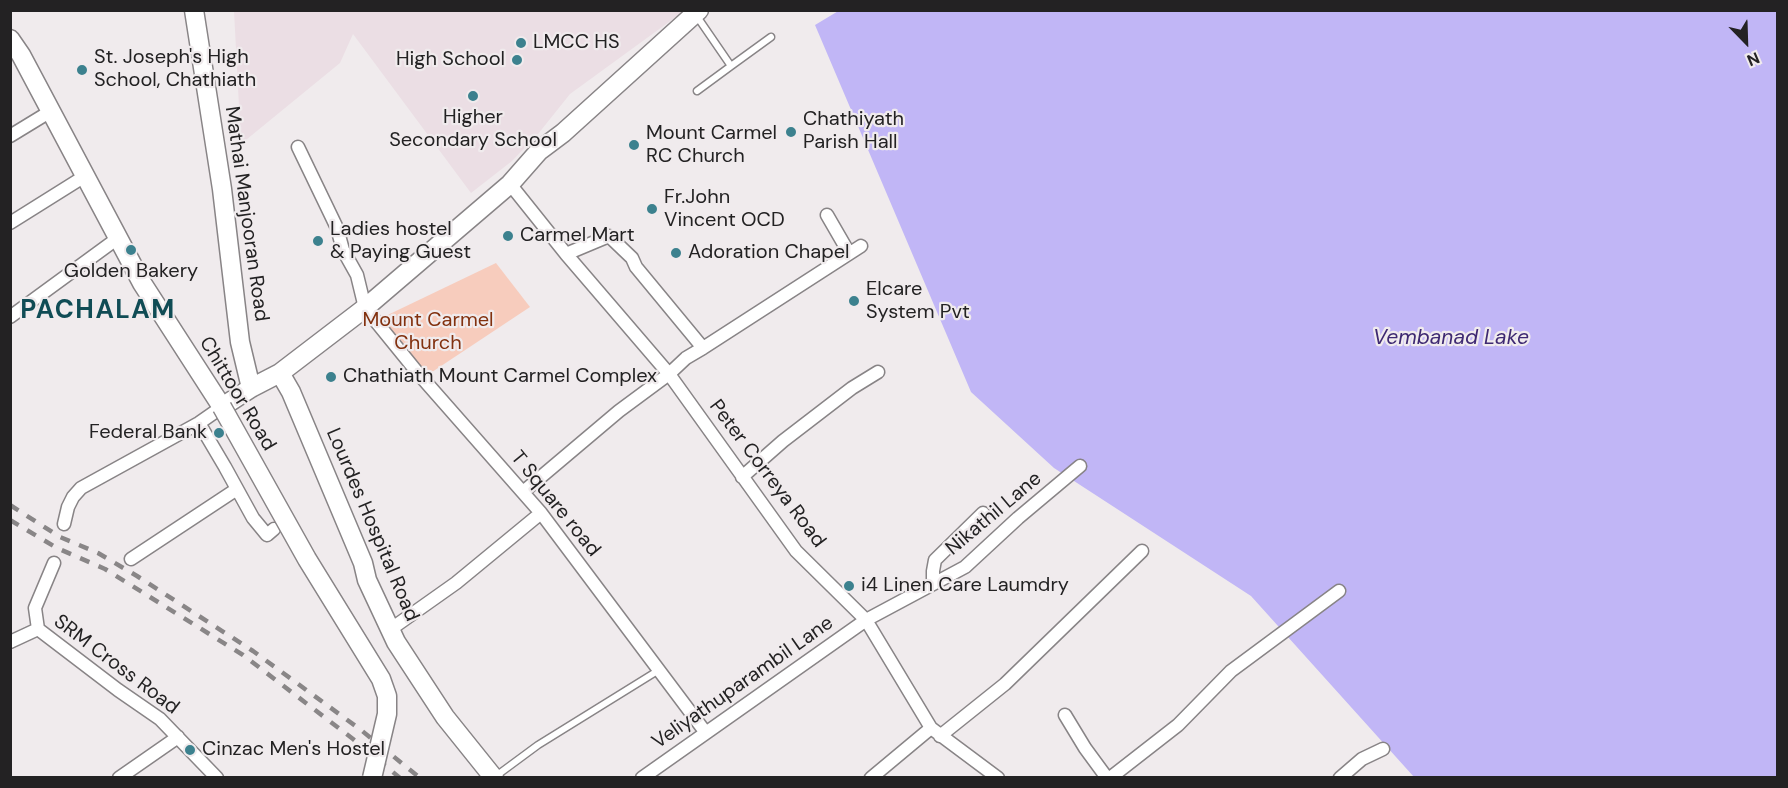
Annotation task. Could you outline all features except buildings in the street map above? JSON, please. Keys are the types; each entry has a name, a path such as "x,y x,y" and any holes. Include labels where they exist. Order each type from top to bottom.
{"main road":[{"name":"Mathai Manjooran Road","path":"194,10 222,189 240,342 251,387"},
{"path":"222,407 251,387 280,373 365,308 510,184 539,151 697,12"},
{"name":"Chittoor Road","path":"10,39 21,55 145,288 222,407 307,559 381,678 387,696 387,714 372,777"},
{"name":"Lourdes Hospital Road","path":"280,373 291,392 363,563 367,580 396,642 445,717 494,777"}],"street":[{"path":"10,136 51,111"},
{"path":"298,147 337,228 343,250 357,275 365,308"},
{"path":"10,223 85,176"},
{"name":"Peter Correya Road","path":"510,184 566,254 669,374 796,551 866,620 936,732 998,777"},
{"path":"827,215 849,254"},
{"path":"566,254 609,236 632,258 636,267 703,348"},
{"path":"10,317 118,238"},
{"path":"523,492 619,411 687,358 861,246"},
{"name":"T Square road","path":"365,308 417,372 541,513 705,733"},
{"path":"742,477 783,441 852,388 878,372"},
{"path":"64,524 68,507 81,488 199,423 222,407"},
{"path":"199,423 259,527 267,535 274,529"},
{"name":"Nikathil Lane","path":"866,620 966,567 1018,518 1080,466"},
{"path":"131,559 237,489"},
{"path":"391,629 456,583 541,513"},
{"path":"933,583 935,560 983,513"},
{"path":"871,777 1005,684 1142,551"},
{"path":"38,629 35,608 54,563"},
{"path":"1065,715 1085,748 1108,777 1179,725 1231,671 1339,591"},
{"name":"Veliyathuparambil Lane","path":"642,777 866,620"},
{"name":"SRM Cross Road","path":"10,642 38,629 160,719 217,777"},
{"path":"119,777 178,737"},
{"path":"1340,777 1362,759 1383,749"}],"lane":[{"path":"697,12 731,66"},
{"path":"697,91 771,37"},
{"path":"494,777 538,745 659,670"}],"shaded area":[{"path":"234,10 684,11 570,94 538,134 512,161 471,193 353,34 340,63 241,144"}],"green space":[{"name":"Mount Carmel Church","path":"496,263 530,307 420,380 373,322"}],"water":[{"name":"Vembanad Lake","path":"840,10 1777,11 1777,777 1414,777 1251,596 1054,468 971,392 815,25"}],"railway":[{"path":"10,505 60,537 98,553 137,576 253,651 361,730 420,778"},
{"path":"10,520 57,548 105,569 243,655 400,778"}],"place":[{"name":"LMCC HS","path":"521,43"},
{"name":"High School","path":"517,60"},
{"name":"St. Joseph's High School, Chathiath","path":"82,70"},
{"name":"Higher Secondary School","path":"473,96"},
{"name":"Chathiyath Parish Hall","path":"791,132"},
{"name":"Mount Carmel RC Church","path":"634,145"},
{"name":"Fr.John Vincent OCD","path":"652,209"},
{"name":"Carmel Mart","path":"508,236"},
{"name":"Ladies hostel & Paying Guest","path":"318,241"},
{"name":"Golden Bakery","path":"131,250"},
{"name":"Adoration Chapel","path":"676,253"},
{"name":"Elcare System Pvt","path":"854,301"},
{"name":"Chathiath Mount Carmel Complex","path":"331,377"},
{"name":"Federal Bank","path":"219,433"},
{"name":"i4 Linen Care Laumdry","path":"849,586"},
{"name":"Cinzac Men's Hostel","path":"190,750"}],"district":[{"name":"PACHALAM","path":"98,311"}]}
